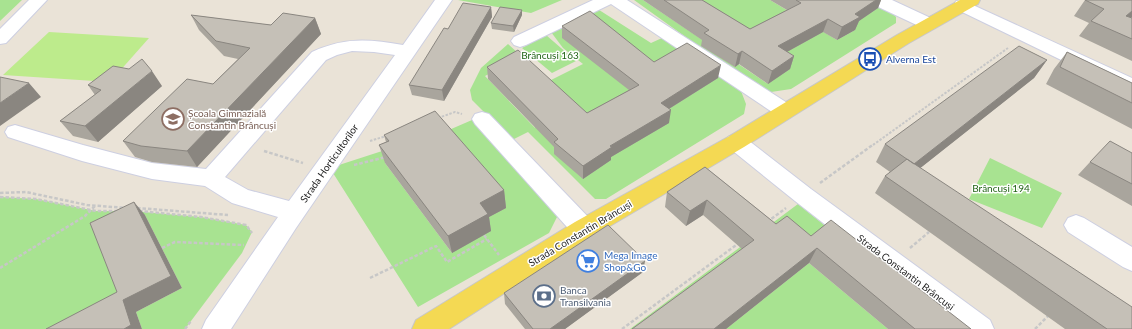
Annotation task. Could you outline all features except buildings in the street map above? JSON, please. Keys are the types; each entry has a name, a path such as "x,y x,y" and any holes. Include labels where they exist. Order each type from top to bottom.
{"main road":[{"name":"Strada Constantin Brâncuși","path":"426,329 584,229 736,142 967,2"}],"street":[{"path":"0,39 39,0"},
{"name":"Strada Horticultorilor","path":"216,329 295,212 444,0"},
{"path":"520,41 607,0"},
{"path":"616,0 785,111"},
{"path":"878,0 929,24"},
{"name":"Strada Constantin Brâncuși","path":"967,2 1132,86"},
{"path":"211,178 319,56 332,49 345,46 369,45 408,52"},
{"path":"482,118 584,229"},
{"path":"15,132 82,153 152,171 211,178 223,189 246,200 295,212"},
{"name":"Strada Constantin Brâncuși","path":"736,142 803,195 980,329"},
{"path":"1076,224 1132,260"}],"path":[{"path":"433,120 455,112 482,118"},
{"path":"338,152 389,135"},
{"path":"241,144 312,165 324,171 392,156"},
{"path":"0,193 26,192 96,205 128,208"},
{"path":"0,196 36,199 92,210 140,211 207,218 246,225 252,232 244,248"},
{"path":"0,268 85,216 96,205"},
{"path":"136,208 232,216"},
{"path":"370,278 436,246 447,262 487,239 484,235"},
{"path":"162,248 175,242 246,245 271,248"},
{"path":"1035,329 1048,316"},
{"path":"185,329 193,318"}],"green space":[{"path":"0,0 22,0 0,21"},
{"path":"458,0 562,0 531,13"},
{"path":"634,0 643,0 768,84 679,0 770,0 837,40 855,30 805,0 861,19 879,7 864,0 889,9 896,17 896,23 791,89 771,92 754,86"},
{"path":"596,8 651,43 662,38 741,91 746,104 744,114 606,199 595,199 528,132 512,140 472,100 470,90 481,68 508,44 549,81 583,64 563,48 551,32","holes":["516,60 535,128 485,76"]},
{"path":"49,32 149,38 110,82 3,75"},
{"name":"Brâncuși 163","path":"546,35 576,61 552,73 522,48"},
{"path":"472,120 543,192 559,213 549,233 418,307 333,173 339,165 413,141 385,163 452,253 442,133"},
{"name":"Brâncuși 194","path":"990,158 1062,193 1042,228 969,199"},
{"path":"0,197 36,199 96,211 132,211 201,217 246,225 252,232 242,253 185,329 142,329 136,312 182,288 145,215 130,304 84,329 0,329"},
{"path":"798,204 954,329 823,235 648,329 630,329"},
{"path":"809,263 888,329 726,329"}],"place":[{"name":"Alverna Est","path":"870,59"},
{"name":"Școala Gimnazială Constantin Brâncuși","path":"173,119"},
{"name":"Mega Image Shop&Go","path":"588,261"},
{"name":"Banca Transilvania","path":"544,296"}]}
